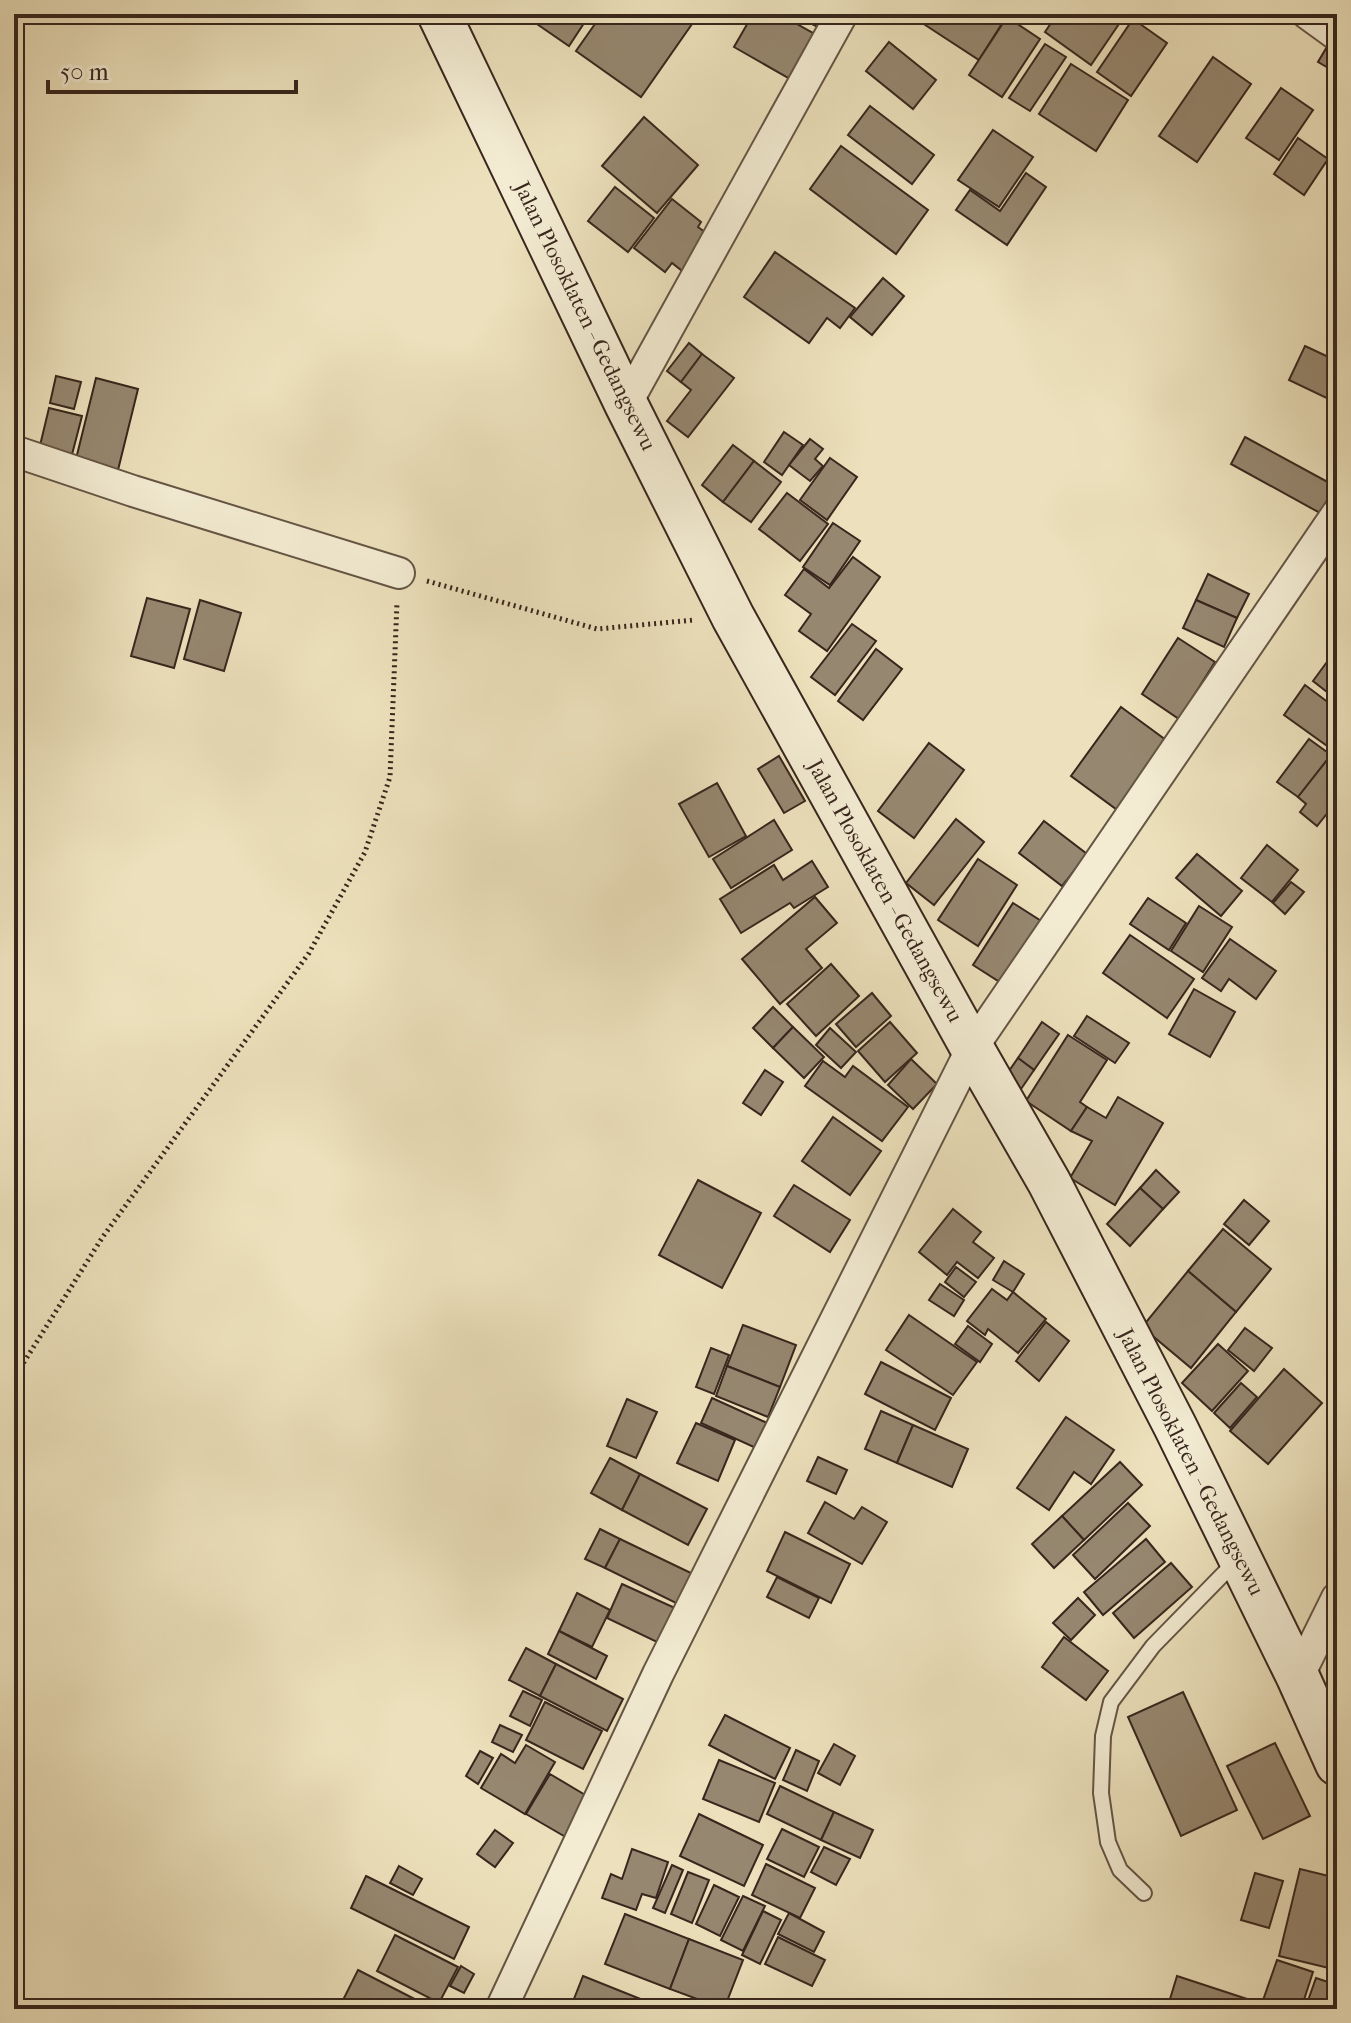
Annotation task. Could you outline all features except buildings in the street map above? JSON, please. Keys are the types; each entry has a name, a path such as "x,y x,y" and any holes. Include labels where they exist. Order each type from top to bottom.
{"main road":[{"name":"Jalan Plosoklaten - Gedangsewu","path":"439,14 626,404 733,617 1049,1182 1240,1557 1337,1764"}],"street":[{"path":"626,404 842,14"},
{"path":"1308,14 1337,35"},
{"path":"14,451 399,573"},
{"path":"501,2009 658,1674 972,1048 1337,514"},
{"path":"1298,1677 1337,1598"}],"lane":[{"path":"1144,1893 1120,1870 1108,1842 1101,1793 1103,1736 1111,1702 1153,1646 1240,1557"}],"path":[{"path":"14,1378 102,1238 309,953 365,852 390,777 399,573 597,629 733,617"}]}
